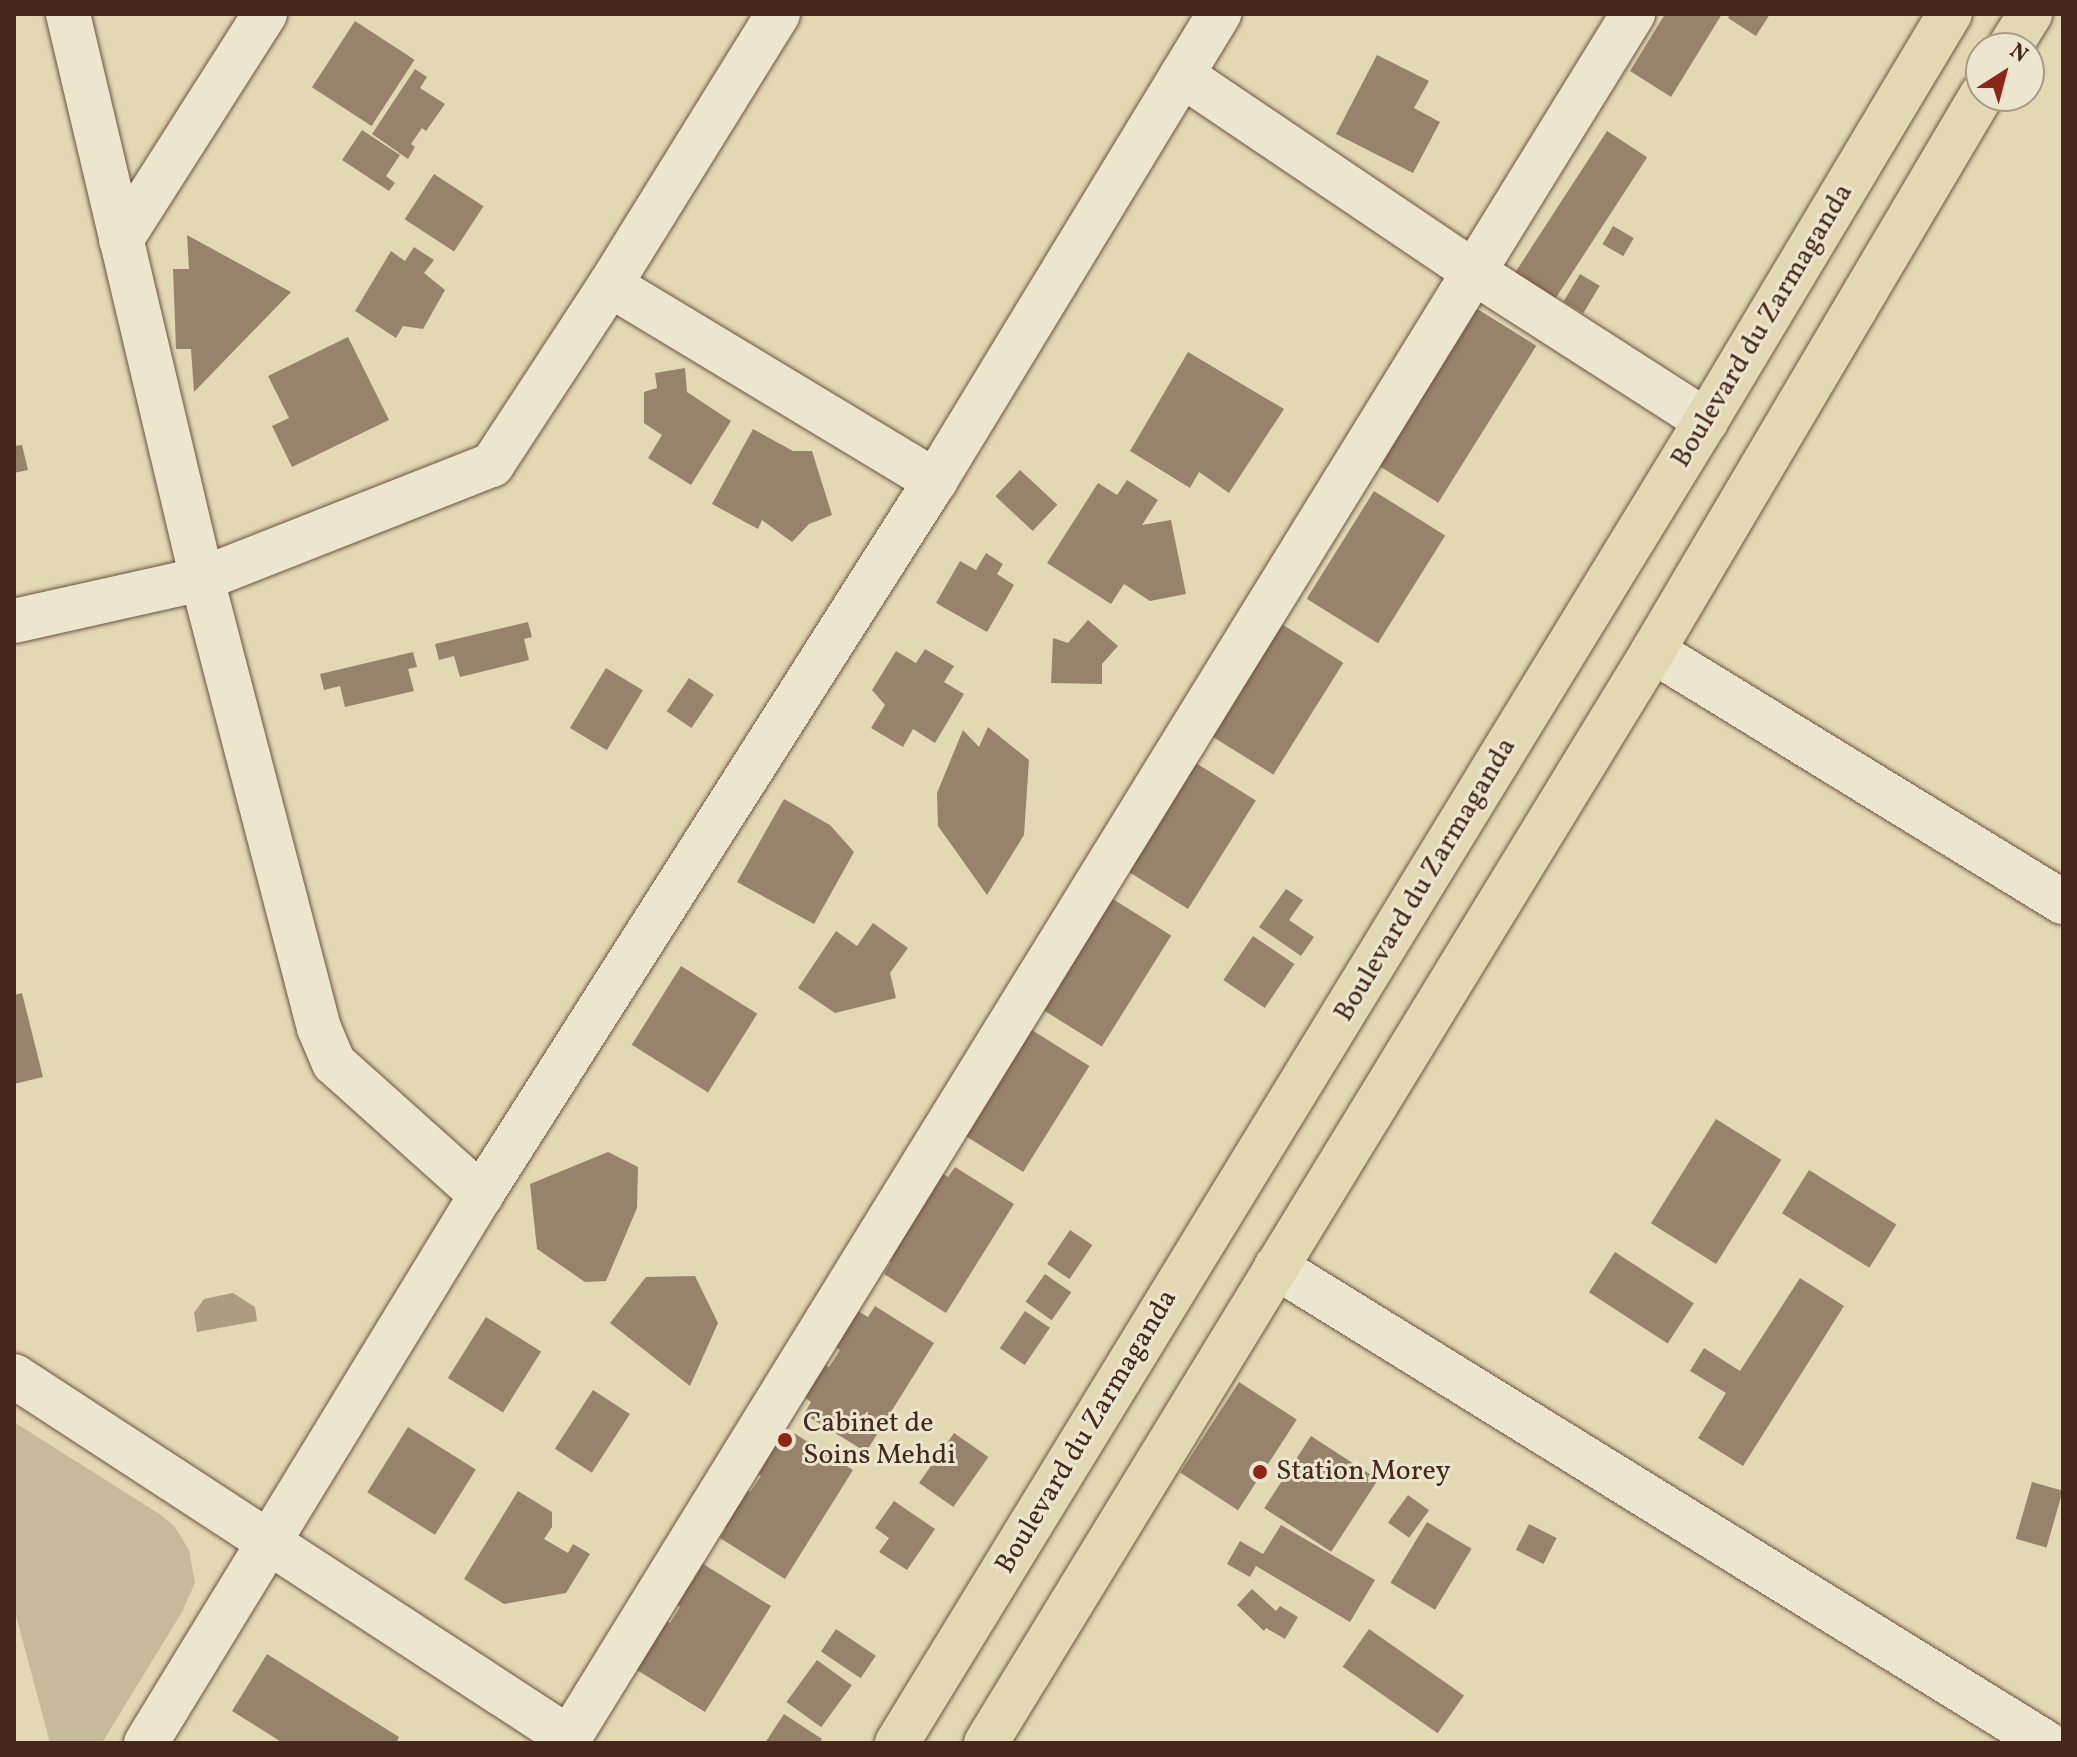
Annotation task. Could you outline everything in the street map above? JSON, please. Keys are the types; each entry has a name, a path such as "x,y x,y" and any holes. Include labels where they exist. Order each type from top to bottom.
{"main road":[{"name":"Boulevard du Zarmaganda","path":"897,1743 1706,421 1950,14"},
{"path":"2019,32 2030,14"},
{"path":"986,1743 1653,651 1972,112"}],"street":[{"path":"68,14 202,579 319,1028 334,1063 481,1195"},
{"path":"121,240 265,14"},
{"path":"14,621 202,579 492,465 610,285 778,14"},
{"path":"146,1743 481,1195 935,481 1219,14"},
{"path":"14,1376 567,1741 1633,14"},
{"path":"1182,75 1474,272 1706,421"},
{"path":"610,285 935,481"},
{"path":"1653,651 2063,902"},
{"path":"1276,1267 2046,1743"}],"shaded area":[{"path":"233,1293 255,1307 257,1321 197,1332 194,1313 204,1299"},
{"path":"14,1422 161,1515 175,1527 189,1550 195,1583 182,1612 102,1743 50,1743 14,1608"}],"building":[{"path":"1665,14 1722,14 1671,97 1630,71"},
{"path":"1730,14 1770,14 1756,36 1728,18"},
{"path":"355,21 415,60 372,126 312,87"},
{"path":"1377,55 1429,81 1414,108 1440,122 1413,173 1336,134"},
{"path":"415,69 427,77 420,88 445,104 426,131 422,128 411,144 415,147 408,159 372,134"},
{"path":"362,130 400,155 386,176 395,183 389,191 342,160"},
{"path":"1607,131 1647,157 1554,301 1514,274"},
{"path":"434,174 483,206 454,251 405,219"},
{"path":"1613,226 1634,238 1623,256 1602,244"},
{"path":"187,235 291,292 194,392 191,349 176,349 173,269 189,269"},
{"path":"414,247 434,260 424,273 445,290 423,329 403,326 396,338 355,311 391,251 405,261"},
{"path":"1580,274 1600,286 1583,313 1564,301"},
{"path":"1471,305 1536,346 1438,503 1373,462"},
{"path":"348,337 389,420 292,467 272,426 289,418 268,376"},
{"path":"1188,352 1284,409 1229,493 1199,472 1190,488 1130,451"},
{"path":"685,368 687,392 731,421 691,485 648,458 662,435 644,423 644,392 657,388 655,373"},
{"path":"753,429 793,451 812,451 832,515 809,524 792,542 762,520 758,529 712,504"},
{"path":"22,445 28,470 14,473 14,446"},
{"path":"1020,470 1057,505 1033,531 995,496"},
{"path":"1127,480 1158,500 1142,525 1171,520 1186,594 1150,601 1124,584 1111,604 1047,563 1098,483 1117,495"},
{"path":"1374,491 1445,536 1378,643 1307,599"},
{"path":"986,553 1003,564 997,574 1014,585 987,632 936,603 960,561 976,570"},
{"path":"1267,615 1343,663 1273,775 1197,727"},
{"path":"1088,620 1118,646 1102,664 1102,684 1051,683 1053,638 1068,643"},
{"path":"528,622 532,637 524,639 529,660 460,677 454,656 439,660 435,644"},
{"path":"925,649 954,666 944,682 964,694 935,743 913,729 903,747 871,728 885,705 872,690 896,651 916,663"},
{"path":"413,652 417,667 408,669 414,691 345,707 340,686 324,690 320,674"},
{"path":"606,668 643,690 607,750 570,728"},
{"path":"689,678 714,695 692,728 667,711"},
{"path":"988,727 1029,760 1024,835 987,895 938,826 937,793 963,730 979,747"},
{"path":"1188,758 1256,800 1188,909 1120,867"},
{"path":"784,799 830,825 854,852 814,924 737,882"},
{"path":"1286,889 1303,900 1289,920 1314,937 1301,956 1259,927"},
{"path":"1100,891 1171,936 1102,1047 1031,1002"},
{"path":"873,923 908,948 890,973 896,998 835,1013 798,988 836,931 857,946"},
{"path":"1253,936 1294,964 1265,1008 1223,980"},
{"path":"681,966 757,1014 708,1093 632,1045"},
{"path":"22,993 43,1077 14,1084 14,995"},
{"path":"1019,1022 1089,1066 1023,1172 953,1128"},
{"path":"1716,1119 1781,1160 1716,1264 1651,1223"},
{"path":"608,1152 638,1167 637,1208 606,1281 585,1282 537,1249 530,1184"},
{"path":"955,1167 1014,1204 946,1313 884,1274 891,1262 884,1258 939,1171 948,1177"},
{"path":"1809,1170 1896,1225 1869,1268 1782,1213"},
{"path":"1070,1230 1092,1245 1069,1279 1047,1264"},
{"path":"1615,1252 1694,1303 1668,1343 1589,1292"},
{"path":"1045,1274 1071,1292 1052,1320 1025,1302"},
{"path":"695,1276 718,1323 690,1386 610,1323 646,1277"},
{"path":"1800,1278 1844,1306 1743,1466 1698,1438 1726,1393 1690,1371 1704,1348 1740,1371"},
{"path":"875,1306 934,1343 866,1452 804,1414 811,1402 804,1397 824,1364 829,1367 840,1350 836,1347 858,1311 868,1317"},
{"path":"1025,1311 1050,1328 1025,1365 1000,1348"},
{"path":"486,1317 541,1351 503,1413 448,1378"},
{"path":"1239,1382 1297,1420 1238,1510 1180,1473"},
{"path":"593,1390 630,1414 592,1473 555,1449"},
{"path":"408,1427 476,1469 435,1535 367,1492"},
{"path":"789,1430 853,1470 785,1579 720,1538 726,1528 719,1522 741,1486 750,1492 761,1476 752,1470 775,1434 783,1439"},
{"path":"954,1433 988,1457 953,1507 919,1483"},
{"path":"1311,1436 1378,1480 1331,1552 1264,1508"},
{"path":"2032,1482 2063,1491 2046,1548 2016,1539"},
{"path":"518,1491 552,1512 552,1527 544,1539 568,1553 573,1544 590,1554 566,1593 504,1604 464,1579"},
{"path":"1408,1495 1429,1510 1409,1538 1388,1523"},
{"path":"894,1501 935,1529 907,1570 879,1552 889,1538 875,1528"},
{"path":"1427,1522 1472,1549 1435,1610 1390,1583"},
{"path":"1529,1524 1557,1538 1543,1564 1516,1550"},
{"path":"1281,1525 1375,1580 1350,1622 1256,1566 1250,1577 1227,1564 1240,1541 1263,1554"},
{"path":"700,1562 771,1606 705,1712 632,1667 662,1619 670,1623 680,1607 675,1603"},
{"path":"1252,1589 1276,1611 1280,1606 1298,1617 1285,1639 1266,1628 1264,1631 1237,1605"},
{"path":"836,1629 876,1656 861,1678 821,1651"},
{"path":"1369,1629 1464,1696 1438,1733 1343,1667"},
{"path":"267,1654 399,1737 396,1743 283,1743 232,1711"},
{"path":"817,1660 852,1685 821,1727 786,1702"},
{"path":"784,1714 822,1739 819,1743 765,1743"}],"place":[{"name":"Cabinet de Soins Mehdi","path":"785,1440"},
{"name":"Station Morey","path":"1260,1472"}]}
